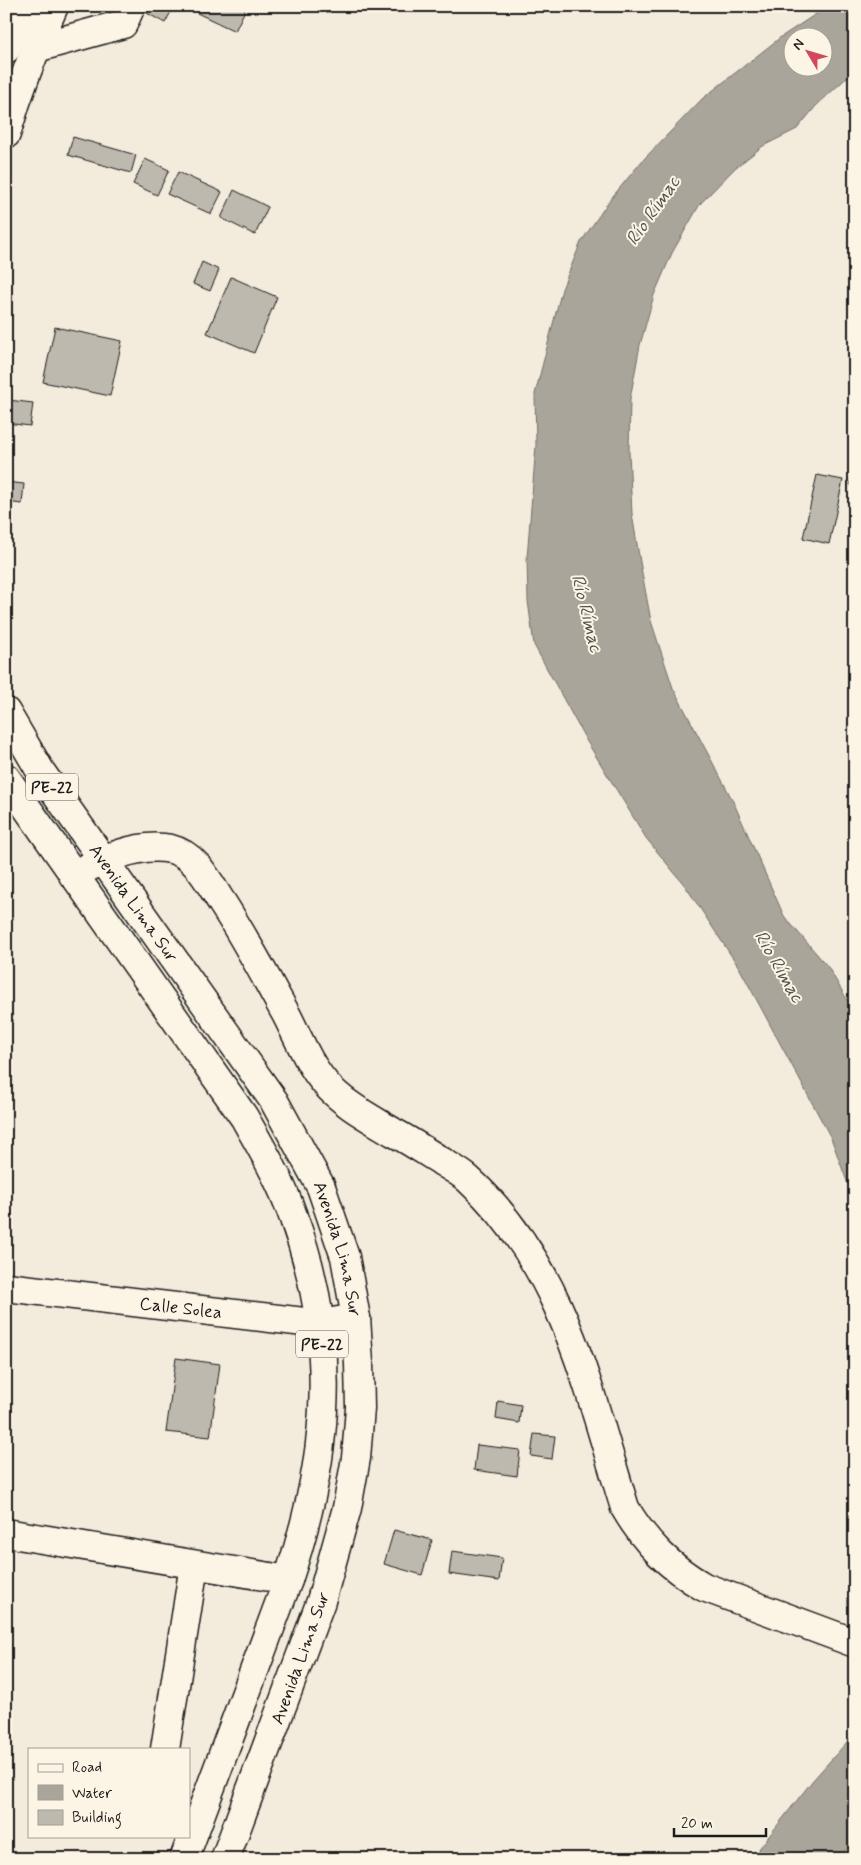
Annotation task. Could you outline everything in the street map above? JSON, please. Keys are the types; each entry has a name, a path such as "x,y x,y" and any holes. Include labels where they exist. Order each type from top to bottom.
{"main road":[{"path":"6,49 24,6"},
{"path":"6,134 16,100 54,6"},
{"path":"36,48 123,24 131,6"},
{"name":"Avenida Lima Sur","path":"6,712 41,772 274,1101 321,1187 345,1257 356,1318 360,1408 356,1458 347,1508 321,1601 225,1859"},
{"name":"Avenida Lima Sur","path":"6,778 244,1117 269,1161 293,1215 311,1273 321,1324 323,1394 319,1456 302,1540 184,1859"},
{"path":"73,875 104,859 149,848 169,848 190,858 205,876 253,951 312,1065 326,1084 343,1100 467,1178 491,1202 533,1258 555,1298 572,1339 625,1508 636,1526 664,1559 683,1575 704,1587 855,1643"},
{"name":"Calle Solea","path":"6,1287 321,1324 356,1318"},
{"path":"6,1533 288,1580"},
{"path":"165,1748 194,1565"}],"water":[{"name":"Río Rímac","path":"828,6 855,6 855,70 816,106 797,129 763,146 735,168 700,204 672,253 654,295 640,345 630,399 629,452 632,514 651,621 673,688 732,799 784,916 828,967 855,1013 855,1203 831,1138 740,969 686,887 646,838 586,740 534,645 528,601 527,558 536,445 535,394 562,289 581,242 609,201 642,161 702,99 784,35 784,78 834,78 834,28 795,28"},
{"path":"855,1733 855,1838 839,1859 751,1859 813,1780"}],"building":[{"path":"134,6 174,6 165,23"},
{"path":"200,6 247,6 235,31 197,13"},
{"path":"73,137 136,155 131,173 68,155"},
{"path":"145,159 169,170 157,195 133,184"},
{"path":"178,172 222,192 211,214 167,194"},
{"path":"234,190 268,207 255,235 221,218"},
{"path":"202,262 219,270 210,291 193,284"},
{"path":"231,277 277,297 254,353 207,333"},
{"path":"55,327 122,341 110,396 43,382"},
{"path":"8,400 33,403 30,426 6,423"},
{"path":"855,460 855,486 850,485"},
{"path":"817,475 843,480 829,544 803,538"},
{"path":"6,482 24,484 22,504 6,502"},
{"path":"176,1358 220,1364 210,1437 166,1432"},
{"path":"498,1401 521,1405 519,1423 496,1419"},
{"path":"534,1434 555,1436 552,1459 531,1456"},
{"path":"477,1445 520,1450 517,1476 474,1470"},
{"path":"394,1530 432,1540 422,1575 384,1564"},
{"path":"452,1551 502,1558 499,1581 449,1574"}]}
